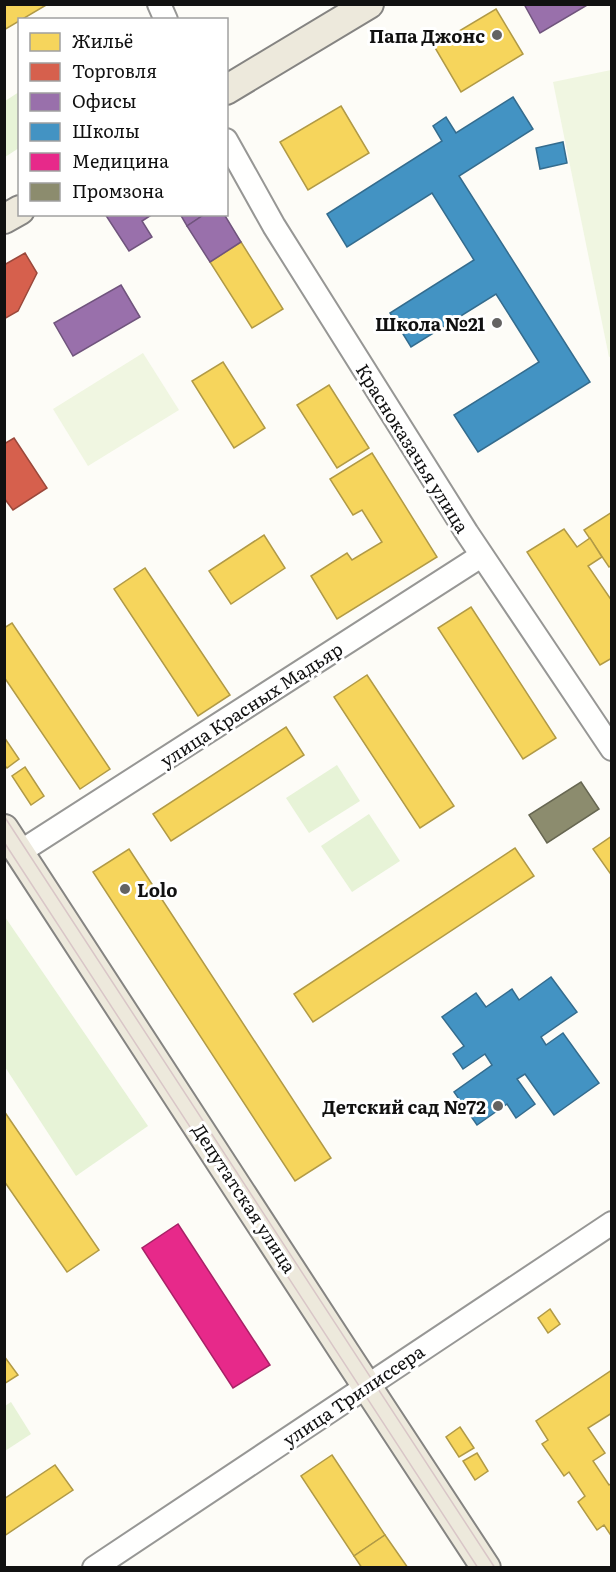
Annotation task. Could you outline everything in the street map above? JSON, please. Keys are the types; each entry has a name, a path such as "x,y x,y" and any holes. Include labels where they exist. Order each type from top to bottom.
{"main road":[{"path":"228,89 369,4"},
{"path":"4,219 18,211"},
{"name":"Депутатская улица","path":"4,829 486,1568"}],"street":[{"path":"159,4 165,18"},
{"name":"Красноказачья улица","path":"228,144 274,226 481,556 612,749"},
{"name":"улица Красных Мадьяр","path":"20,852 481,556"},
{"name":"улица Трилиссера","path":"94,1568 612,1223"}],"green space":[{"path":"611,70 612,356 609,357 553,82"},
{"path":"18,93 18,149 5,157 5,101"},
{"path":"143,353 179,410 88,466 53,409"},
{"path":"337,765 360,801 309,833 286,798"},
{"path":"369,814 400,861 352,892 321,846"},
{"path":"5,917 148,1126 76,1176 5,1067"},
{"path":"11,1402 31,1434 5,1451 5,1406"}],"building: Жильё":[{"path":"4,4 48,4 24,18 18,18 18,22 4,30"},
{"path":"496,9 523,54 461,92 434,46"},
{"path":"341,106 369,153 308,190 280,142"},
{"path":"241,242 283,309 252,328 210,262"},
{"path":"223,362 265,428 234,448 192,381"},
{"path":"329,385 369,448 337,468 297,405"},
{"path":"372,453 437,557 337,619 311,576 347,553 352,560 382,542 362,510 353,515 330,479"},
{"path":"612,512 612,565 609,567 584,530"},
{"path":"564,529 577,547 590,538 602,557 588,566 612,601 612,658 600,665 527,552"},
{"path":"264,535 285,568 231,604 209,571"},
{"path":"145,568 230,695 198,716 114,589"},
{"path":"471,607 556,738 523,759 438,628"},
{"path":"12,623 110,769 80,789 4,677 4,628"},
{"path":"367,675 454,806 420,828 334,697"},
{"path":"286,727 304,755 171,841 153,814"},
{"path":"4,737 19,759 7,768 4,765"},
{"path":"25,767 44,796 31,805 12,776"},
{"path":"612,836 612,876 593,849"},
{"path":"515,848 534,876 313,1022 294,994"},
{"path":"129,849 331,1158 295,1181 93,872"},
{"path":"4,1111 99,1250 67,1272 4,1181"},
{"path":"550,1309 560,1324 548,1333 538,1318"},
{"path":"4,1356 18,1375 4,1384"},
{"path":"612,1370 612,1413 588,1428 605,1453 593,1461 609,1485 612,1483 612,1537 604,1525 597,1530 578,1502 585,1496 569,1472 564,1476 542,1444 548,1440 536,1421"},
{"path":"460,1427 474,1448 459,1457 446,1437"},
{"path":"477,1453 488,1471 475,1480 463,1461"},
{"path":"332,1455 385,1535 354,1556 301,1476"},
{"path":"55,1465 73,1490 4,1536 4,1499"},
{"path":"385,1535 408,1568 362,1568 354,1556"}],"building: Торговля":[{"path":"25,253 37,273 18,311 4,319 4,265"},
{"path":"14,438 47,488 13,510 4,498 4,444"}],"building: Офисы":[{"path":"524,4 589,4 540,33"},
{"path":"106,216 150,216 142,221 152,237 129,251"},
{"path":"181,216 202,216 187,226"},
{"path":"202,216 225,216 241,242 210,262 187,226"},
{"path":"121,285 140,317 73,356 54,323"}],"building: Школы":[{"path":"513,97 533,129 459,176 590,382 478,452 454,415 539,362 496,294 411,347 390,313 474,260 432,193 347,247 327,214 442,141 433,126 446,117 456,133"},
{"path":"563,142 567,163 540,169 536,148"},
{"path":"551,977 577,1012 541,1037 546,1045 563,1033 599,1083 554,1115 525,1074 517,1079 535,1104 516,1118 507,1104 477,1125 454,1092 492,1065 485,1054 463,1069 453,1054 464,1046 442,1017 476,993 486,1007 512,989 519,1000"}],"building: Медицина":[{"path":"178,1224 270,1365 233,1388 142,1248"}],"building: Промзона":[{"path":"581,782 599,809 547,843 529,815"}],"tram line":[{"path":"4,816 495,1568"},
{"path":"4,842 478,1568"}],"place":[{"name":"Папа Джонс","path":"497,35"},
{"name":"Школа №21","path":"497,323"},
{"name":"Lolo","path":"125,889"},
{"name":"Детский сад №72","path":"498,1106"}]}
